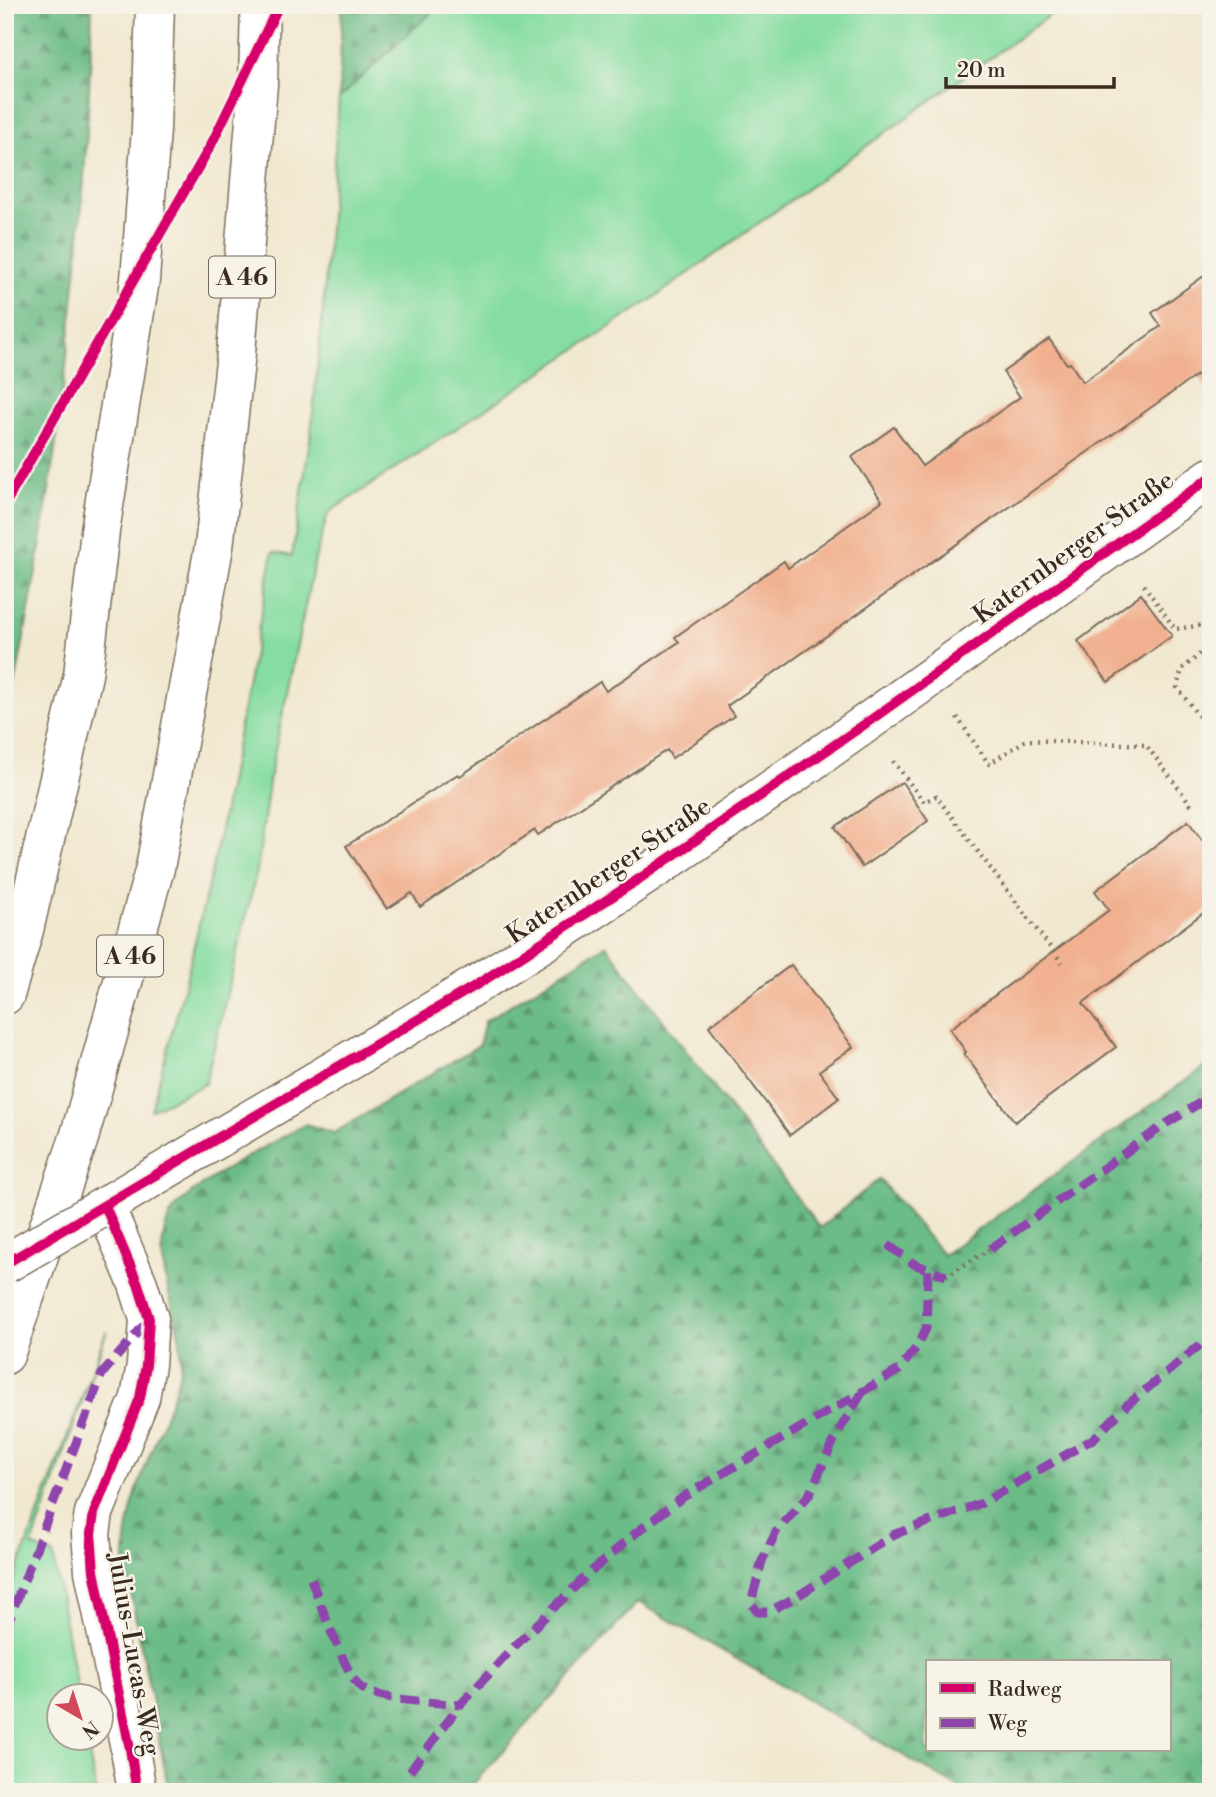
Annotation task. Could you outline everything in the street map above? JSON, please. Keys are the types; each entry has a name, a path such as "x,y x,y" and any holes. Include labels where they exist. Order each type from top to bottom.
{"main road":[{"path":"5,995 24,930 83,675 100,531 139,280 151,129 155,5"},
{"name":"A 46","path":"5,1355 79,1138 155,868 214,547 236,353 258,84 260,5"},
{"name":"Katernberger Straße","path":"5,1264 478,984 639,879 866,724 1211,477"},
{"name":"Julius-Lucas-Weg","path":"105,1206 138,1284 149,1319 145,1374 134,1417 94,1513 91,1534 94,1571 137,1792"}],"path":[{"path":"1115,545 1175,629 1211,624"},
{"path":"1211,645 1182,668 1177,687 1211,733"},
{"path":"989,764 1026,740 1146,745 1192,806"},
{"path":"924,802 936,796 1062,963"},
{"path":"946,1276 990,1249"}],"green space":[{"path":"5,5 92,5 83,189 65,371 39,553 5,734"},
{"path":"342,5 439,5 339,98"},
{"path":"439,5 1064,5 651,300 328,513 315,559 270,774 257,871 205,1084 151,1110 187,976 216,852 273,552 292,556 311,433 339,98"},
{"path":"606,945 820,1228 879,1179 943,1255 1211,1062 1211,1792 967,1792 638,1602 466,1792 169,1792 125,1562 132,1507 175,1389 181,1365 180,1340 167,1286 162,1250 170,1216 179,1204 211,1179 306,1124 334,1133 479,1045 485,1021"},
{"path":"107,1330 32,1546 53,1555 76,1682 46,1682 46,1752 89,1752 96,1792 5,1792 5,1603"}],"building":[{"path":"1211,271 1211,393 1197,375 727,706 734,716 672,758 667,750 538,835 535,830 420,907 412,893 387,909 346,846 458,774 460,776 600,682 606,691 679,642 675,637 784,561 788,568 882,501 852,457 894,427 922,466 1020,397 1003,372 1049,339 1083,382 1161,326 1152,313"},
{"path":"1141,594 1172,636 1108,682 1078,641"},
{"path":"902,782 928,821 862,867 835,827"},
{"path":"1188,821 1211,852 1211,907 1083,1003 1116,1047 1015,1122 964,1054 966,1052 950,1029 1109,910 1095,891"},
{"path":"791,965 853,1047 819,1071 839,1098 790,1135 709,1026"}],"marked path":[{"path":"990,1249 1164,1125 1211,1096"},
{"path":"888,1245 914,1264 946,1276"},
{"path":"410,1771 460,1705 514,1647 586,1576 637,1532 683,1497 899,1370 926,1329 928,1269"},
{"path":"5,1631 102,1374 149,1319"},
{"path":"862,1393 837,1434 809,1495 776,1532 762,1561 751,1603 758,1612 768,1612 796,1597 895,1534 982,1503 1093,1439 1127,1405 1211,1336"},
{"path":"311,1579 340,1653 360,1687 368,1692 393,1698 460,1705"}],"cycle path":[{"path":"5,504 211,145 279,5"},
{"path":"5,1264 478,984 639,879 865,724 1211,477"},
{"path":"105,1206 138,1284 149,1319 146,1365 140,1398 94,1513 91,1534 94,1571 137,1792"}]}
